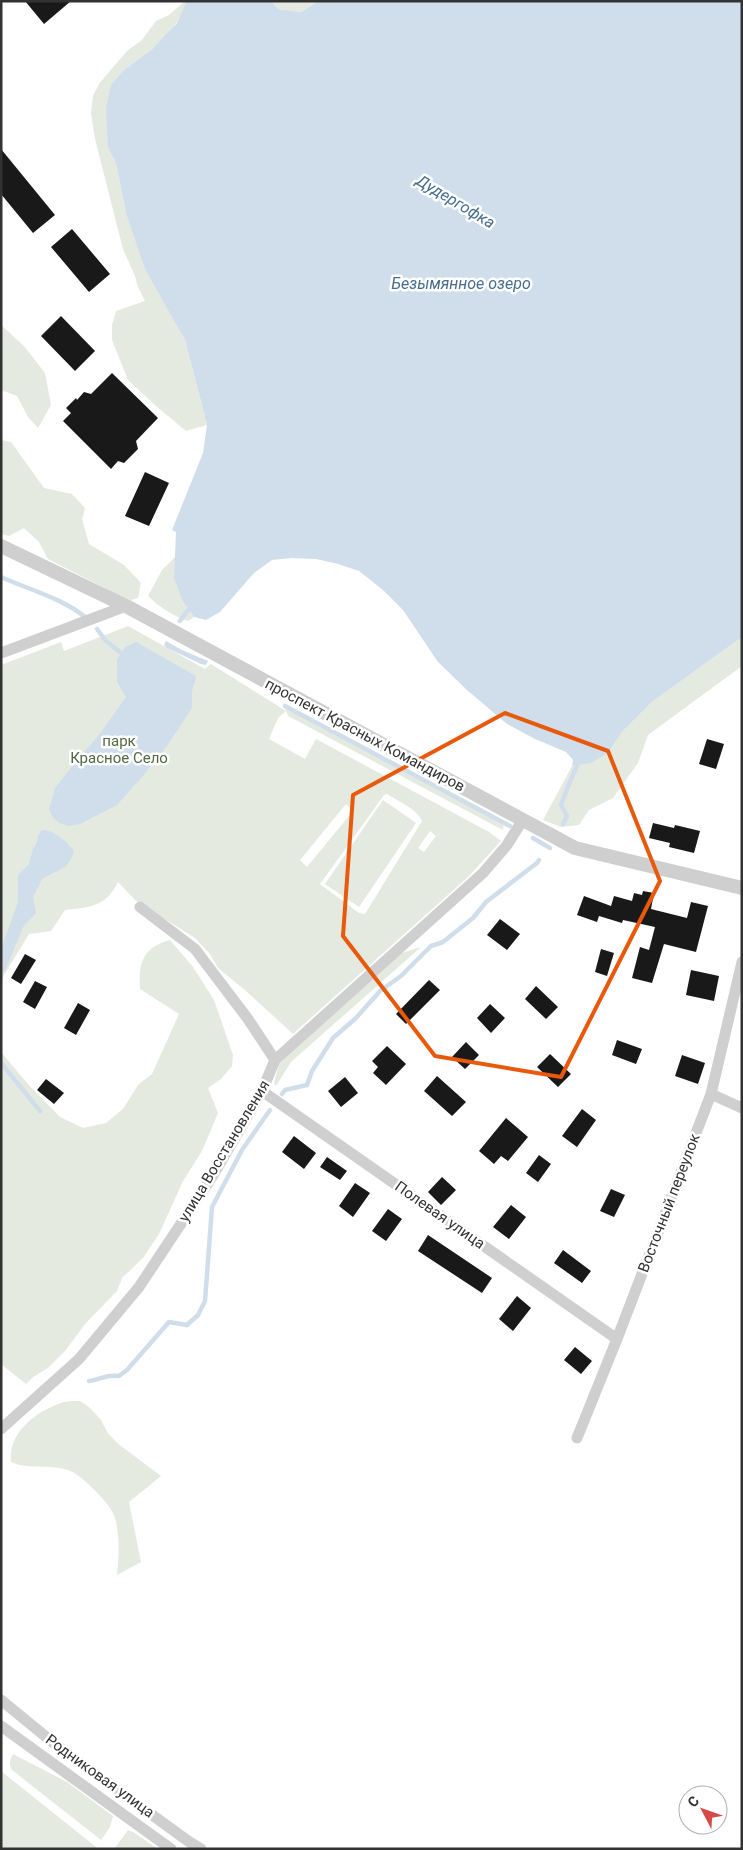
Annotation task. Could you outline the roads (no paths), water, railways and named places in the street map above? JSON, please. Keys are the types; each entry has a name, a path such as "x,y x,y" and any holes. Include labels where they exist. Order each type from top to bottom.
{"street":[{"name":"проспект Красных Командиров","path":"1,546 126,606 574,848 742,888"},
{"path":"1,653 126,606"},
{"name":"улица Восстановления","path":"1,1429 79,1358 139,1287 212,1176 262,1090 276,1060 483,873 507,845 522,821"},
{"path":"140,907 196,948 276,1060"},
{"name":"Восточный переулок","path":"577,1438 711,1094 742,962"},
{"name":"Полевая улица","path":"262,1090 617,1339"},
{"path":"711,1094 742,1108"},
{"name":"Родниковая улица","path":"1,1700 56,1745 201,1849"},
{"name":"Родниковая улица","path":"1,1726 171,1849"}],"water":[{"name":"Безымянное озеро","path":"187,1 271,1 278,9 301,12 318,1 742,1 742,637 652,702 622,732 608,753 591,763 572,766 573,760 566,752 535,739 507,724 438,662 403,610 383,590 359,571 316,559 292,558 272,560 254,573 220,612 206,620 194,617 182,600 174,578 176,532 172,530 203,453 207,425 185,340 145,269 126,213 116,163 108,148 106,108 111,85 124,70 152,49 177,23"},
{"path":"166,641 208,661 206,665 167,648 164,645"},
{"path":"136,642 196,676 192,691 192,708 167,746 117,805 80,824 69,826 59,823 53,818 49,809 55,788 99,735 126,697 117,682 117,659 125,647"},
{"path":"42,830 56,834 64,840 74,851 72,858 61,869 42,879 33,897 36,913 23,927 5,971 1,973 1,949 18,902 18,875 29,864 38,835"}],"waterway":[{"path":"1,577 68,605 86,618"},
{"path":"180,621 187,611 192,608"},
{"path":"97,629 106,641 125,656"},
{"path":"285,706 510,826"},
{"path":"563,824 567,816 561,805 579,761"},
{"path":"533,838 550,848"},
{"path":"282,1094 285,1090 307,1085 312,1071 333,1038 356,1018 380,991 401,976 431,946 443,942 473,918 486,902 539,860"},
{"path":"1,1063 40,1111"},
{"path":"89,1381 107,1376 119,1376 127,1370 169,1322 187,1325 198,1315 205,1301 212,1207 242,1150 270,1110"}],"water label":[{"name":"Дудергофка","path":"456,201"}],"park label":[{"name":"парк Красное Село","path":"119,750"}]}
